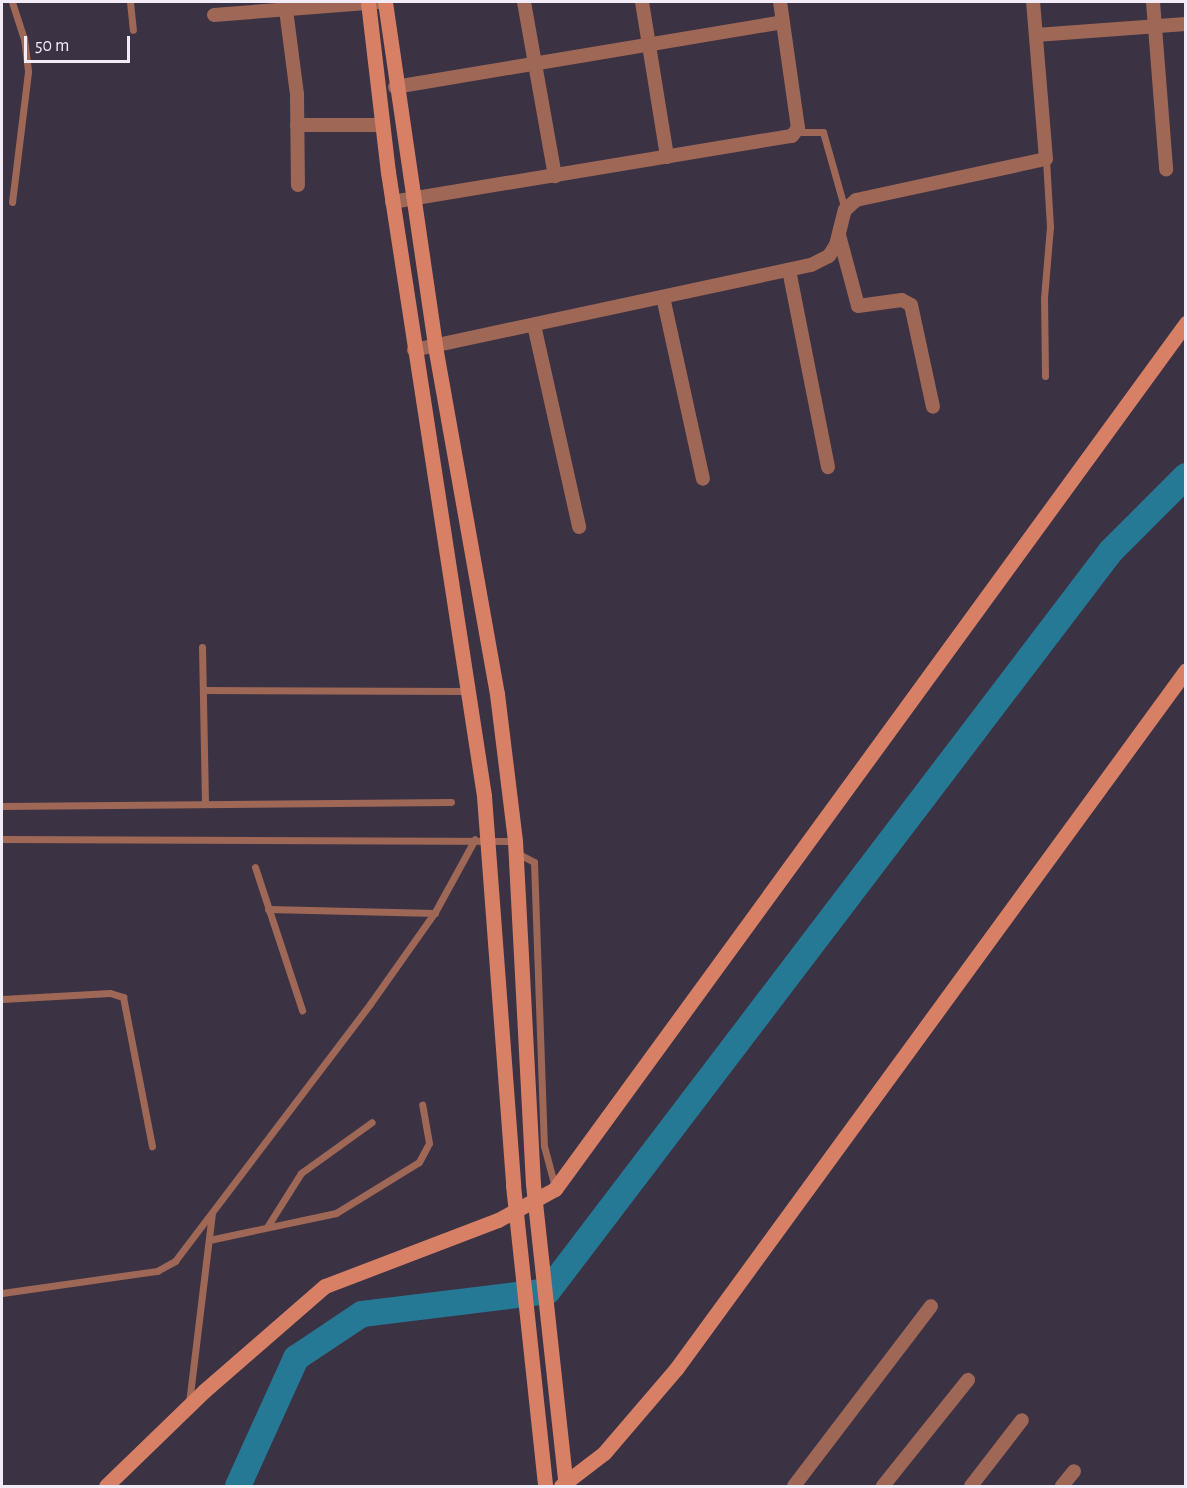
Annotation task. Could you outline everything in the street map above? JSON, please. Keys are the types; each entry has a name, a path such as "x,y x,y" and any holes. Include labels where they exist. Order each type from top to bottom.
{"street":[{"path":"368,2 392,202 467,691 513,1185 545,1486"},
{"path":"214,15 285,5 385,2 395,87 435,346 497,694 515,846 533,1184 566,1486"},
{"path":"524,2 555,176"},
{"path":"642,2 668,157"},
{"path":"392,202 792,136 796,132 780,2"},
{"path":"414,350 811,265 829,256 839,233 845,210 856,200 900,188 1046,159 1033,2"},
{"path":"1153,2 1166,168"},
{"path":"285,5 297,125 298,185"},
{"path":"395,87 783,22"},
{"path":"1036,36 1185,24"},
{"path":"297,125 382,125"},
{"path":"839,233 858,306 902,300 911,305 933,407"},
{"path":"789,270 828,467"},
{"path":"663,297 703,479"},
{"path":"106,1486 189,1405 325,1286 498,1220 555,1190 1185,323"},
{"path":"534,325 579,527"},
{"path":"561,1486 604,1453 675,1369 1185,670"},
{"path":"794,1486 931,1306"},
{"path":"883,1486 968,1380"},
{"path":"971,1486 1022,1419"},
{"path":"1062,1486 1074,1471"}],"lane":[{"path":"12,2 24,38 28,72 12,202"},
{"path":"130,2 133,30"},
{"path":"796,132 823,132 845,210"},
{"path":"1045,376 1044,298 1050,227 1046,159"},
{"path":"202,647 205,804"},
{"path":"203,690 467,691"},
{"path":"2,807 450,802"},
{"path":"2,839 482,839 515,846 534,862 544,1146 555,1190"},
{"path":"2,1293 157,1271 175,1261 435,913 482,839"},
{"path":"255,867 302,1010"},
{"path":"268,909 435,913"},
{"path":"2,999 110,993 123,997 152,1146"},
{"path":"209,1240 336,1213 419,1162 429,1143 422,1105"},
{"path":"267,1227 301,1173 372,1122"},
{"path":"189,1405 212,1211"}],"waterway":[{"path":"238,1486 296,1358 362,1314 548,1291 1111,551 1186,476"}]}
